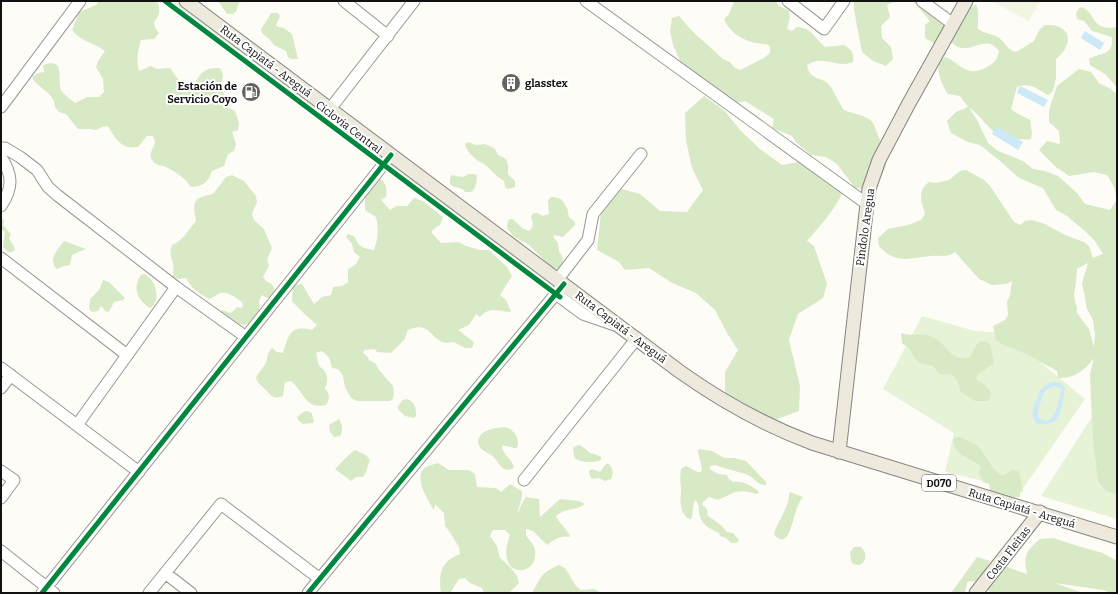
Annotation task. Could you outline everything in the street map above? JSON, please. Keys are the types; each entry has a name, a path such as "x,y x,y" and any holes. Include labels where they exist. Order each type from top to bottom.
{"main road":[{"name":"Pindolo Aregua","path":"839,452 869,189 879,160 966,1"},
{"name":"Ruta Capiatá - Areguá","path":"190,2 330,110 692,380 752,417 783,432 839,452 1040,512 1117,537"},
{"name":"Costa Fleitas","path":"976,593 1040,512"}],"street":[{"path":"1,107 80,1"},
{"path":"344,1 388,36"},
{"path":"330,110 414,1"},
{"path":"586,1 867,204"},
{"path":"788,1 824,29 844,1"},
{"path":"922,1 953,24"},
{"path":"1,148 5,148 20,157 37,170 48,187 57,195 176,287 246,337"},
{"path":"308,593 561,282 588,240 593,214 641,154"},
{"path":"1,552 48,591 139,472 391,155"},
{"path":"1,157 10,176 11,184 7,197 1,206"},
{"path":"1,258 127,355"},
{"path":"77,425 176,287"},
{"path":"560,297 583,314 623,328"},
{"path":"524,480 637,338"},
{"path":"1,368 139,472"},
{"path":"1,388 11,375"},
{"path":"1,471 14,480 1,498"},
{"path":"149,593 221,504 320,579"},
{"path":"165,573 191,593"}],"green space":[{"path":"99,1 151,1 158,3 159,13 154,22 155,28 159,33 154,39 141,40 138,56 139,71 151,66 157,69 170,68 182,82 195,83 199,76 207,69 220,68 223,77 219,86 224,94 229,108 235,111 239,123 238,130 232,132 236,144 234,151 228,154 224,166 212,171 207,181 202,185 191,187 177,173 157,164 152,160 151,155 155,142 153,136 147,136 138,147 128,147 116,139 108,126 96,130 78,129 66,114 59,112 50,95 35,82 32,77 38,73 44,72 43,65 50,63 55,64 58,66 59,70 61,90 75,103 87,97 99,97 104,92 103,79 96,67 105,51 83,40 72,30 79,12 96,5"},
{"path":"171,1 176,1 240,48 239,51 238,51"},
{"path":"218,1 242,1 239,3 236,12 233,14 227,14"},
{"path":"734,1 776,1 778,5 789,11 790,17 787,29 792,31 797,27 806,29 810,31 825,47 844,45 851,50 853,54 853,62 841,64 819,61 807,65 808,70 812,75 829,84 844,110 868,118 873,123 879,137 886,145 887,161 885,168 881,176 870,186 855,188 837,164 825,157 811,155 796,142 792,136 772,128 774,119 745,101 733,104 681,63 673,45 670,31 672,18 679,16 692,31 723,59 730,62 734,67 740,70 764,58 770,53 770,46 753,43 738,36 728,27 724,19 729,14"},
{"path":"854,1 895,1 887,5 890,17 881,26 882,38 891,47 893,59 886,66 873,61 862,52 854,10"},
{"path":"913,1 927,1 936,13 948,10 948,23 955,30 964,20 970,8 976,4 978,29 996,36 1012,51 1016,52 1034,41 1040,29 1045,25 1061,28 1067,34 1068,38 1065,49 1056,59 1056,78 1053,91 1048,95 1030,86 1026,85 1017,87 1011,109 1030,120 1032,133 1031,139 1011,138 1000,135 992,130 969,108 976,118 988,143 998,151 1023,161 1033,169 1045,171 1058,176 1077,193 1085,204 1110,210 1117,200 1117,495 1106,491 1098,481 1093,441 1090,374 1094,358 1079,373 1069,377 1058,378 1057,371 996,340 993,326 1005,320 1008,315 1007,302 1010,295 1012,281 1006,284 992,285 979,279 955,252 947,256 903,259 891,256 879,246 878,238 888,229 908,225 921,220 925,214 921,201 921,193 925,185 929,182 935,183 949,180 960,171 966,170 984,180 990,186 1014,222 1020,225 1025,221 1032,220 1045,224 1065,235 1084,242 1089,246 1093,258 1103,254 1095,241 1086,232 1067,216 1056,210 1043,188 1019,178 980,145 968,142 951,133 947,121 956,112 968,107 960,96 948,94 942,83 938,69 940,61 945,57 938,46 925,38 925,25 930,21","holes":["947,43 952,43 959,47 965,48 988,44 999,51 998,57 990,65 983,69 971,71 964,69 945,57","1088,263 1082,283 1087,309 1093,320 1095,334 1094,347 1089,329 1077,313 1074,295 1077,269"]},
{"path":"991,1 1040,1 1029,21"},
{"path":"1082,7 1087,10 1098,25 1108,28 1117,27 1117,87 1105,74 1090,65 1089,59 1105,53 1111,48 1112,37 1092,31 1084,21 1077,19 1076,13 1079,8"},
{"path":"271,13 278,13 280,16 276,25 278,27 284,28 292,34 298,59 291,59 288,57 286,51 274,45 262,33 261,29"},
{"path":"1079,69 1091,72 1099,83 1117,94 1117,200 1114,187 1107,175 1094,172 1069,176 1057,168 1039,150 1047,141 1060,144 1059,131 1049,122 1049,110 1057,86"},
{"path":"298,91 381,155 381,157 295,94"},
{"path":"704,96 724,110 740,130 760,149 782,165 808,160 832,171 842,194 830,213 807,241 814,246 827,284 823,298 798,314 789,340 800,386 799,411 777,419 752,417 725,397 725,372 738,350 715,310 696,293 672,283 649,268 625,270 619,262 597,250 601,213 614,187 640,194 660,211 687,212 703,190 692,168 686,140 685,113"},
{"path":"468,142 476,145 485,144 492,147 498,155 506,159 508,174 515,181 515,187 508,189 505,187 504,181 472,156 467,150 465,144"},
{"path":"391,163 555,286 554,287 391,166"},
{"path":"468,174 477,175 477,180 472,191 465,192 464,190 450,184 450,178 452,175 462,177"},
{"path":"232,175 244,181 256,196 257,202 252,214 254,220 264,229 272,248 267,260 269,266 263,277 267,282 272,284 275,291 274,297 267,298 262,295 259,301 260,309 258,315 245,325 238,324 221,312 222,310 231,313 237,307 241,308 243,306 242,302 226,293 209,299 196,290 186,278 179,279 173,277 171,255 172,245 183,238 196,221 194,205 198,199 213,194 226,177"},
{"path":"381,179 386,187 386,197 381,200 390,210 396,206 407,206 414,198 423,201 443,217 440,225 431,232 441,243 458,242 480,250 489,250 507,267 512,276 500,295 506,300 511,312 491,310 487,311 480,317 476,314 469,325 458,330 474,342 472,348 465,348 454,342 446,343 440,341 428,330 416,327 408,330 404,340 391,353 377,352 375,349 364,350 363,353 369,360 375,363 393,386 393,399 390,401 357,401 351,398 345,387 343,376 338,369 332,368 329,358 321,351 316,353 319,366 327,376 325,388 329,396 326,405 319,406 310,403 291,381 285,382 283,396 274,397 258,383 256,378 267,360 269,352 272,348 277,352 283,353 287,340 292,332 299,329 312,330 317,325 292,301 293,285 302,284 314,304 322,297 331,295 333,287 342,286 348,282 348,269 355,265 360,257 354,252 352,244 346,237 348,234 354,236 362,247 374,250 378,234 378,226 376,217 365,210 365,197 374,180"},
{"path":"551,197 561,199 567,208 569,217 575,222 575,225 563,237 554,235 554,238 558,243 559,252 563,259 562,265 558,269 551,267 529,245 513,236 507,228 508,221 513,219 522,228 529,231 533,226 531,216 534,213 543,216 549,214 548,200"},
{"path":"1,219 4,220 3,225 11,234 9,239 15,250 12,252 8,252 3,247 5,232 1,229"},
{"path":"64,241 86,249 72,255 70,265 57,269 54,266 53,258"},
{"path":"144,274 152,280 157,295 154,305 150,308 139,297 136,289 138,280 141,275"},
{"path":"103,280 109,282 125,298 114,302 108,312 101,306 98,311 92,312 89,309 90,299 99,290"},
{"path":"922,316 975,331 1005,333 1085,399 1022,490 945,472 954,433 883,389"},
{"path":"901,333 933,337 954,355 964,358 970,357 976,345 981,341 988,342 991,346 994,364 979,373 976,378 991,392 991,396 988,401 975,401 961,392 957,381 952,375 939,374 933,366 920,363 915,359 910,349 902,343"},
{"path":"1117,378 1117,519 1041,496"},
{"path":"407,399 412,401 416,410 416,416 414,418 405,416 398,409 398,406 403,400"},
{"path":"305,411 311,412 314,421 313,423 303,424 298,420 297,417"},
{"path":"339,419 342,426 342,432 340,436 334,437 330,432 329,425"},
{"path":"504,427 510,429 515,434 518,441 517,448 502,446 514,468 510,470 503,468 494,457 481,449 478,442 479,438 484,432"},
{"path":"960,437 980,448 993,468 1003,476 1012,470 1018,471 1020,474 1023,492 1021,491 1019,497 1010,498 990,491 989,484 983,482 979,473 980,466 956,449 953,439"},
{"path":"579,445 592,454 601,457 601,460 588,462 577,460 574,457 573,448"},
{"path":"699,449 712,451 724,458 734,458 746,461 766,482 766,485 761,484 746,474 716,465 710,466 710,469 718,474 727,475 733,482 747,484 759,492 757,494 744,491 735,492 718,500 709,497 702,503 707,509 708,516 721,525 727,532 733,533 739,540 737,543 731,543 704,523 700,517 699,507 695,500 691,519 687,518 682,511 680,479 681,469 686,466 701,472 702,469 698,452"},
{"path":"355,450 366,455 370,460 363,477 356,477 351,481 335,469"},
{"path":"438,463 449,470 469,470 475,474 477,487 496,488 501,492 510,484 522,491 518,514 526,497 539,499 540,517 560,499 579,501 585,504 578,508 559,513 556,516 570,537 558,538 547,545 533,531 526,529 526,535 535,551 534,560 530,566 524,570 518,570 511,567 507,560 506,550 510,535 505,530 493,530 490,536 497,546 500,558 517,576 519,583 509,593 484,593 482,588 470,583 465,578 459,579 450,593 441,593 440,580 442,569 449,560 460,554 459,547 445,526 444,513 435,504 434,510 422,488 420,476 422,471 427,466"},
{"path":"606,464 609,464 612,469 613,475 611,479 605,481 599,478 593,479 590,477 589,471 592,469 600,472"},
{"path":"790,492 803,497 797,507 787,537 780,539 775,536 774,533 788,502"},
{"path":"1053,538 1103,553 1117,561 1117,593 1055,583 1083,593 990,593 987,588 999,564 1027,574 1025,562 1029,550 1040,539"},
{"path":"854,547 861,547 865,552 865,560 860,565 853,564 851,561 850,552"},
{"path":"977,557 990,561 983,576 977,581 970,581 967,583 965,593 951,593"},
{"path":"559,565 565,568 576,586 581,590 594,589 602,593 532,593 544,573"}],"water":[{"path":"1085,31 1104,43 1100,50 1081,38"},
{"path":"1020,86 1048,100 1044,107 1017,93"},
{"path":"996,126 1023,142 1018,150 992,134"},
{"path":"1049,383 1061,383 1065,388 1062,407 1058,418 1055,421 1047,424 1038,424 1034,420 1032,412 1033,408 1040,390","holes":["1055,386 1062,389 1054,414 1048,421 1041,420 1038,416 1038,410 1041,399 1046,390"]}],"cycle path":[{"name":"Ciclovia Central","path":"165,1 560,297"},
{"path":"42,593 391,155"},
{"path":"308,593 564,284"}],"place":[{"name":"glasstex","path":"511,83"},
{"name":"Estación de Servicio Coyo","path":"251,92"}]}
